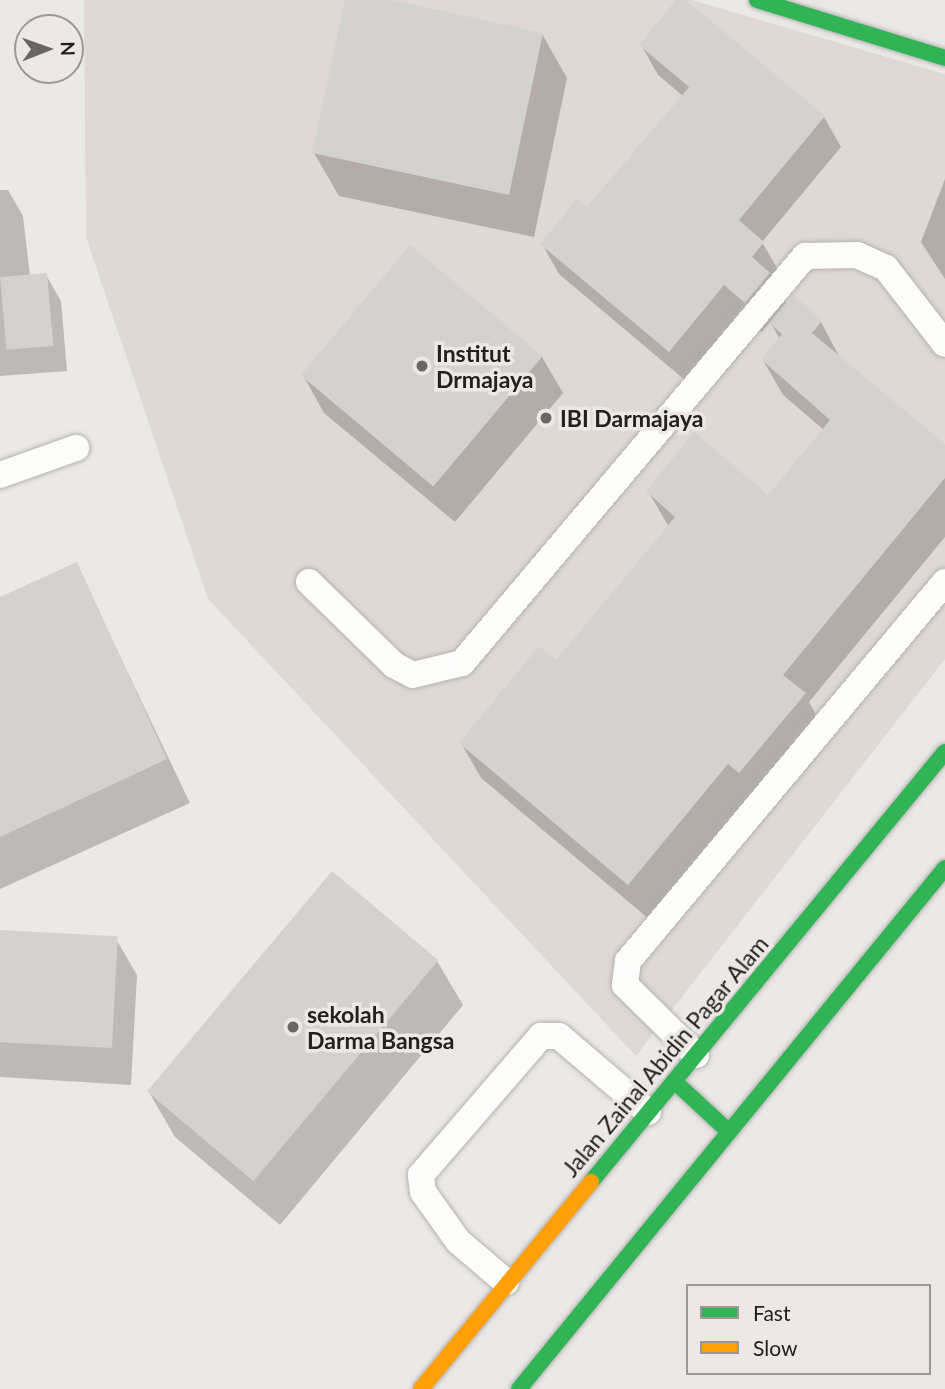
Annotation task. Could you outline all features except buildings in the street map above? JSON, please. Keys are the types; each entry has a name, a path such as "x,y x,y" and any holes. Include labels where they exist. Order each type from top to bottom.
{"main road":[{"path":"757,0 945,58"},
{"name":"Jalan Zainal Abidin Pagar Alam","path":"421,1389 506,1282 945,752"},
{"path":"519,1389 945,868"},
{"path":"674,1081 729,1132"}],"lane":[{"path":"309,582 394,665 413,675 462,663 804,256 857,255 886,268 945,344"},
{"path":"0,475 76,448"},
{"path":"696,1055 625,985 628,961 945,582"},
{"path":"506,1282 458,1241 423,1192 421,1175 541,1036 559,1037 648,1112"}],"shaded area":[{"name":"IBI Darmajaya","path":"84,0 692,0 945,74 945,659 636,1056 208,599 86,237"}],"traffic: fast":[{"path":"757,0 945,58"},
{"path":"591,1182 945,752"},
{"path":"519,1389 945,868"},
{"path":"674,1081 729,1132"}],"traffic: slow":[{"path":"421,1389 591,1182"}],"place":[{"name":"Institut Drmajaya","path":"422,366"},
{"name":"IBI Darmajaya","path":"546,418"},
{"name":"sekolah Darma Bangsa","path":"293,1027"}]}
